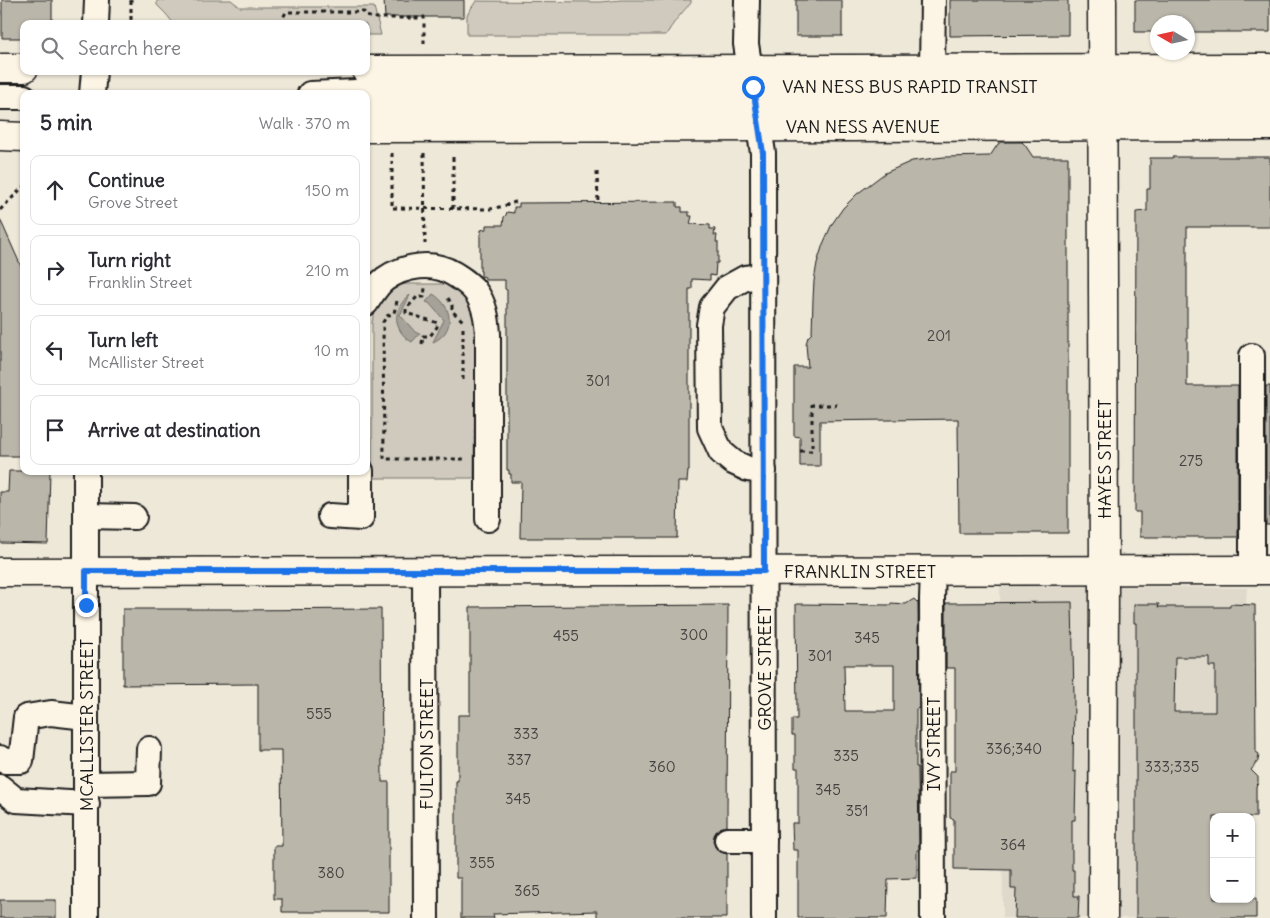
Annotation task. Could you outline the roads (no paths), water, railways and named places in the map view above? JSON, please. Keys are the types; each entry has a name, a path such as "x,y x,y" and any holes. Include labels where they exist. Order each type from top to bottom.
{"main road":[{"name":"HAYES STREET","path":"1102,0 1103,918"},
{"path":"0,68 20,68"},
{"name":"VAN NESS AVENUE","path":"370,128 755,98 1102,97 1270,68"},
{"name":"VAN NESS AVENUE","path":"370,70 755,98 932,69 1270,126"},
{"path":"0,136 20,136"},
{"name":"FRANKLIN STREET","path":"0,572 1261,570"}],"street":[{"path":"96,20 97,0"},
{"name":"GROVE STREET","path":"747,0 746,44 763,153 764,918"},
{"path":"932,69 933,0"},
{"path":"92,90 94,75"},
{"name":"VAN NESS BUS RAPID TRANSIT","path":"1102,97 1270,85"},
{"name":"VAN NESS BUS RAPID TRANSIT","path":"370,91 469,87 755,98"},
{"path":"0,97 20,97"},
{"name":"VAN NESS BUS RAPID TRANSIT","path":"370,110 755,98 1102,97 1270,108"},
{"path":"370,296 384,280 398,272 410,268 428,276 437,267 462,279 474,290 482,303 487,319 488,334 488,519"},
{"path":"763,276 745,278 727,288 712,307 708,325 710,428 721,452 733,462 748,469 764,471"},
{"path":"1252,356 1261,570"},
{"name":"MCALLISTER STREET","path":"86,475 86,918"},
{"path":"330,516 361,518 361,475"},
{"path":"86,516 134,517"},
{"name":"FULTON STREET","path":"426,571 426,918"},
{"name":"IVY STREET","path":"933,571 933,918"},
{"path":"0,758 21,761 26,717 51,713 86,716"},
{"path":"0,787 16,800 86,794 148,783 149,749"},
{"path":"727,840 764,840"}]}
